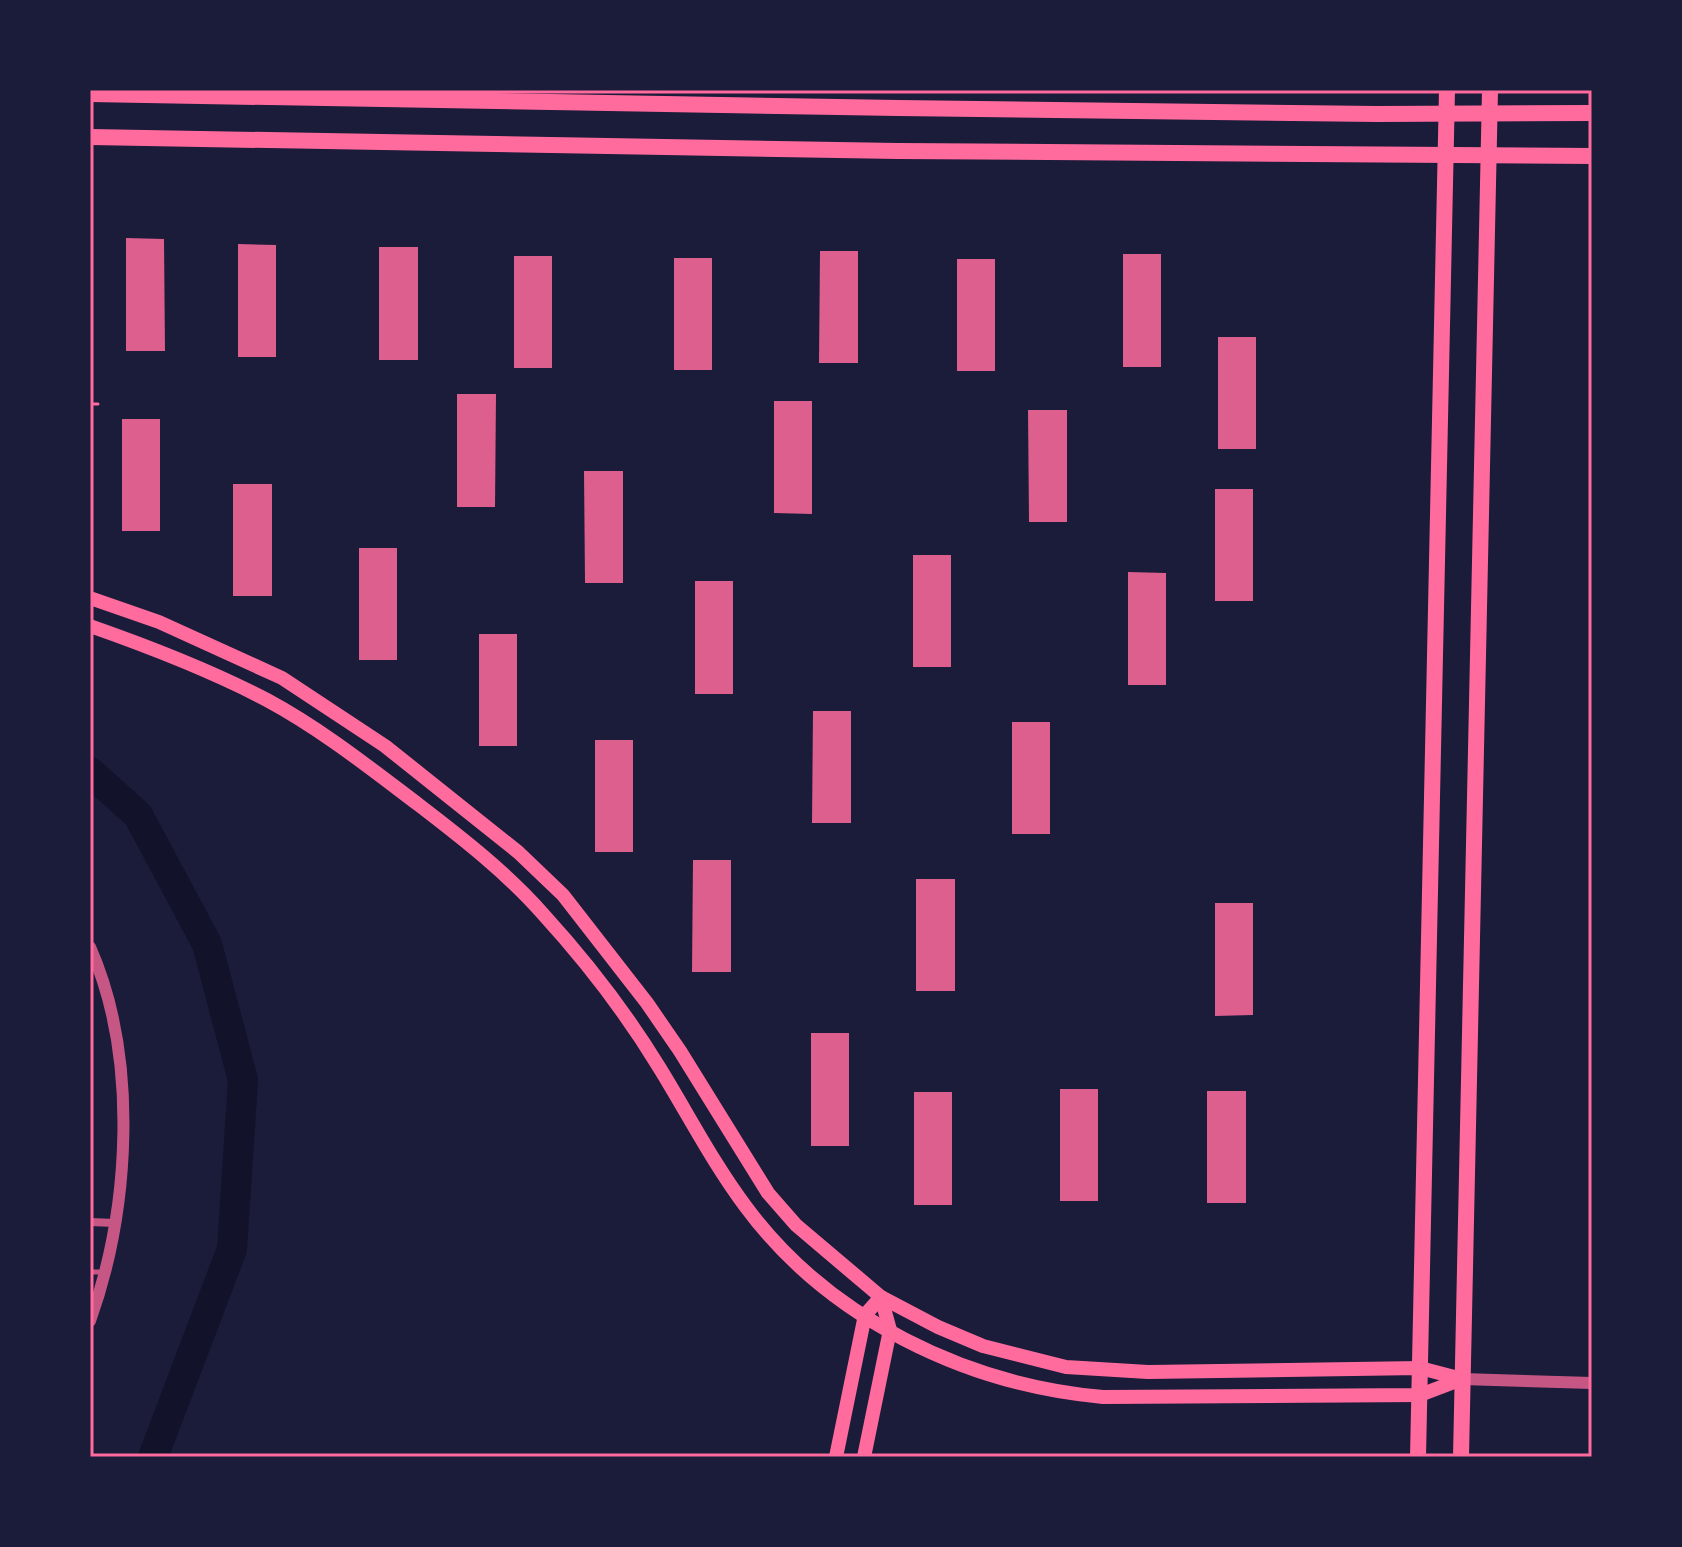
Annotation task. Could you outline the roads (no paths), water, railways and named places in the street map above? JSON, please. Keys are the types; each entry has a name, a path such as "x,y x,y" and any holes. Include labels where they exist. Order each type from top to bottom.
{"main road":[{"path":"1418,1457 1447,90"},
{"path":"1461,1457 1490,90"},
{"path":"90,94 867,108 1592,113"},
{"path":"90,137 882,151 1592,156"},
{"path":"90,598 159,622 282,678 385,746 518,852 563,895 647,1003 768,1193 796,1225 881,1297 983,1346 1066,1367 1148,1372 1420,1368 1462,1379"},
{"path":"90,626 150,647 269,701 322,733 369,767 501,872 543,913 626,1019 658,1065 721,1171 747,1209 777,1244 846,1303 927,1351 974,1371 1062,1394 1148,1399 1420,1395 1462,1379"},
{"path":"836,1457 865,1315 881,1297"},
{"path":"864,1457 890,1330 881,1297"}],"street":[{"path":"90,947 113,1013 123,1137 115,1223 105,1272 91,1316"},
{"path":"90,1222 115,1223"},
{"path":"1462,1379 1592,1383"}],"lane":[{"path":"90,1272 105,1272"}],"waterway":[{"path":"90,772 138,815 207,944 243,1080 232,1249 153,1457"}]}
